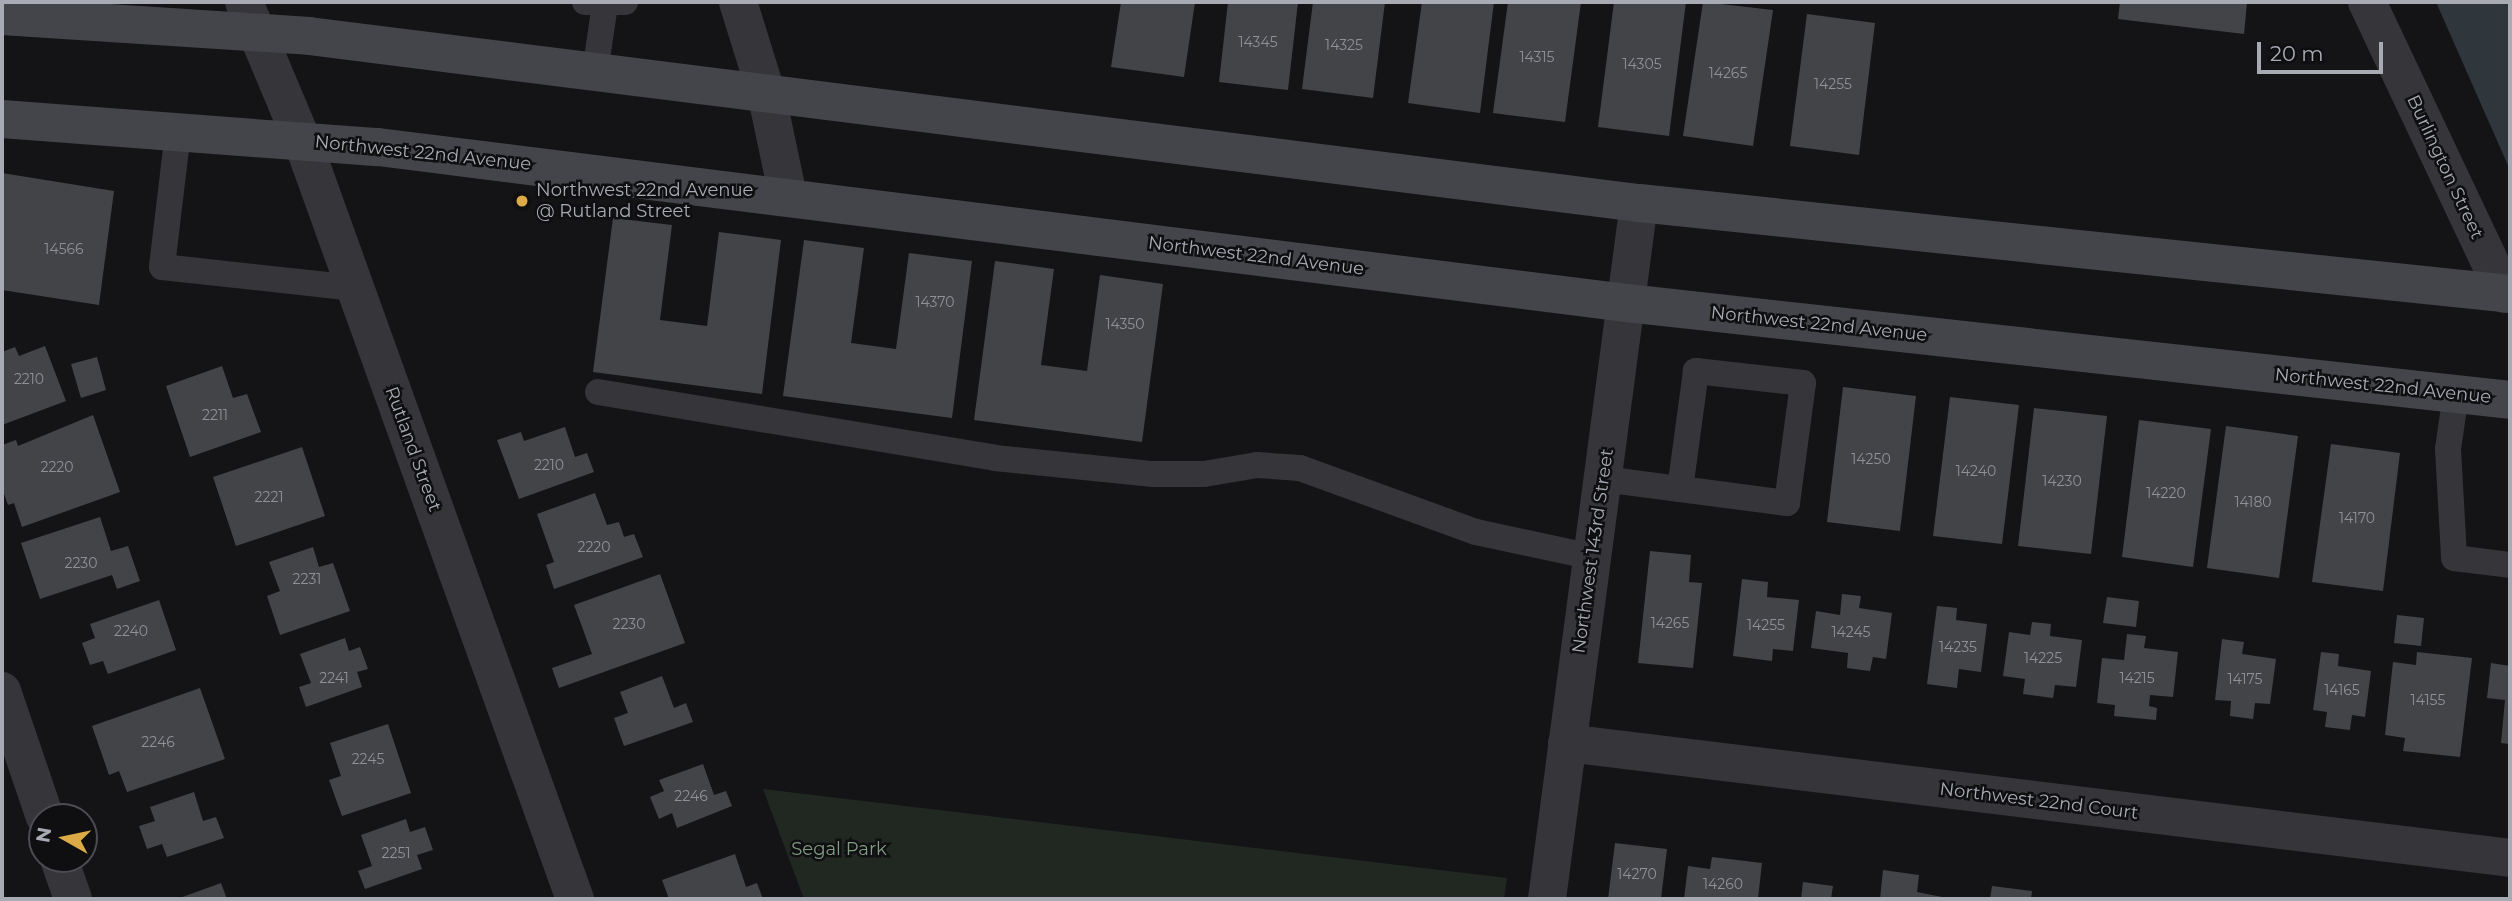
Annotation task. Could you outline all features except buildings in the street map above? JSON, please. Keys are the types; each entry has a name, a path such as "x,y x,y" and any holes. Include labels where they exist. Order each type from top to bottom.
{"main road":[{"path":"2,16 250,17 595,72 1639,203 2507,294"},
{"name":"Northwest 22nd Avenue","path":"2,119 302,140 788,196 1626,303 2510,400"}],"street":[{"path":"738,2 766,92 788,196"},
{"name":"Burlington Street","path":"2367,2 2507,294"},
{"name":"Rutland Street","path":"250,17 302,140 575,899"},
{"name":"Northwest 143rd Street","path":"1547,899 1639,203"},
{"path":"2,691 40,803"},
{"name":"Northwest 22nd Court","path":"1567,743 2510,858"},
{"path":"64,873 73,899"}],"lane":[{"path":"595,72 605,3"},
{"path":"178,132 162,267 355,288"},
{"path":"1603,479 1787,503 1804,383 1696,371 1680,489"},
{"path":"598,392 995,458 1153,474 1204,474 1257,465 1300,468 1476,532 1593,557"},
{"path":"2456,394 2448,449 2454,558 2510,565"}],"green space":[{"name":"Segal Park","path":"763,789 1507,878 1504,899 804,899"}],"shaded area":[{"path":"2436,2 2510,2 2510,170"}],"place":[{"name":"Northwest 22nd Avenue @ Rutland Street","path":"522,201"}]}
